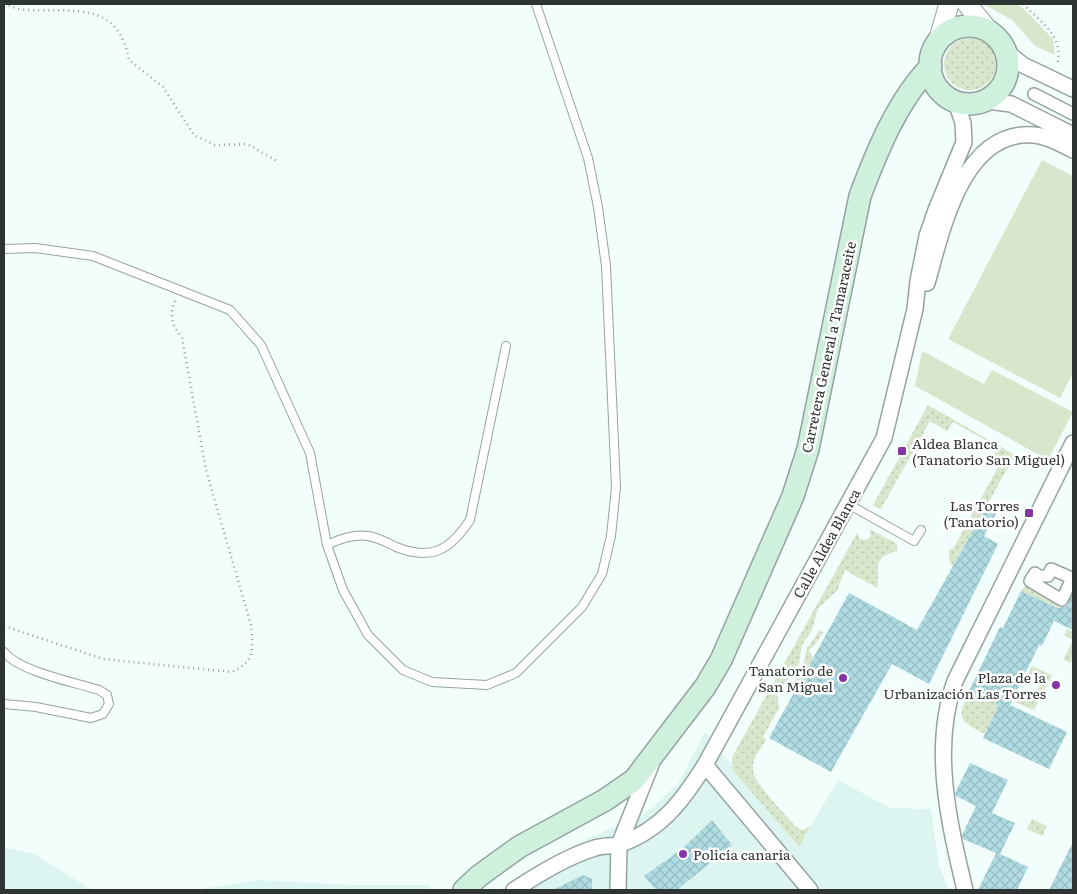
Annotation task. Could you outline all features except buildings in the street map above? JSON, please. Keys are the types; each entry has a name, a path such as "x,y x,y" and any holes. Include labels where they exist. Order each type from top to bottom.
{"main road":[{"path":"965,26 978,27 989,31 998,39 1008,60 1007,73 1000,89 987,101 972,105 956,102 937,86 931,66 934,50 938,42 954,29 965,26"},
{"name":"Carretera General a Tamaraceite","path":"464,890 479,876 519,847 622,790 634,780 705,687 721,660 793,496 808,449 819,404 836,309 860,196 876,156 915,82 931,66"},
{"name":"Carretera General a Tamaraceite","path":"893,123 904,110 920,100 938,97 956,102"}],"street":[{"path":"938,42 948,4"},
{"path":"967,4 989,31"},
{"path":"1005,51 1023,65 1073,89"},
{"path":"1034,94 1073,114"},
{"path":"987,101 1011,104 1073,135"},
{"name":"Calle Aldea Blanca","path":"620,845 651,830 684,798 705,765 884,438 915,309 918,281 927,236 964,142 963,123 956,102"},
{"name":"Calle Aldea Blanca","path":"915,309 927,282 942,228 951,206 962,184 983,152 1007,139 1034,135 1047,138 1073,150"},
{"path":"965,890 950,830 945,783 944,731 948,699 954,681 1067,470 1073,443"},
{"path":"618,890 620,845 655,753"},
{"path":"705,765 810,890"},
{"path":"758,847 761,832"},
{"path":"514,890 563,861 596,847 620,845"}],"lane":[{"path":"4,249 35,248 93,256 230,310 261,345 310,453 327,544 342,590 368,635 403,670 432,682 487,685 516,674 582,607 602,574 612,536 616,487 606,266 588,158 536,4"},
{"path":"327,544 348,536 369,536 409,552 433,553 458,539 470,520 506,346"},
{"path":"848,504 914,541 921,530"},
{"path":"4,652 9,658 28,667 99,690 107,696 109,704 103,714 91,718 36,707 4,704"}],"path":[{"path":"4,4 24,10 75,9 100,16 113,24 126,45 129,60 163,86 194,135 215,145 248,144 277,161"},
{"path":"1023,4 1056,37 1059,57 1053,79"},
{"path":"4,626 103,659 232,672 245,665 253,650 251,625 206,470 182,338 172,325 172,307 180,290"}],"shaded area":[{"path":"983,4 1016,4 1023,8 1053,39 1055,55 1035,46 1012,20"},
{"path":"965,38 975,38 989,45 996,59 996,69 989,83 975,90 965,90 955,86 948,79 944,69 944,59 948,49 955,42"},
{"path":"1042,160 1073,176 1073,373 1060,398 948,339"},
{"path":"922,351 984,384 992,370 1073,412 1048,460 915,386"},
{"path":"928,405 1015,455 953,566 949,560 949,549 953,549 1001,462 993,457 998,447 953,422 947,431 930,421 881,509 873,505"},
{"path":"870,529 897,544 897,551 888,554 879,562 877,588 845,570 837,591 818,608 812,630 802,645 799,664 779,689 777,694 779,708 763,737 766,740 757,754 753,765 754,775 758,782 795,826 802,830 810,827 799,847 733,770 732,757 857,533 860,539 867,540 871,536"},
{"path":"1027,583 1062,600 1057,608 1021,591"},
{"path":"1067,629 1073,632 1073,640 1064,635"},
{"path":"820,630 823,632 815,645 809,650 813,658 795,690 784,691 801,674 807,648"},
{"path":"1073,640 1073,657 1071,663 1063,660"},
{"path":"1032,666 1052,675 1034,710 1015,702 1019,695 1032,701 1043,679 1028,673"},
{"path":"969,691 999,705 985,734 969,726 962,718 963,707"},
{"path":"705,732 798,847 838,780 890,808 931,809 939,866 949,890 500,890 573,845 644,814 678,784"},
{"path":"1032,819 1047,826 1042,836 1027,829"},
{"path":"4,847 34,854 92,890 4,890"},
{"path":"258,880 353,885 431,885 428,890 196,890"}],"place":[{"name":"Aldea Blanca (Tanatorio San Miguel)","path":"902,451"},
{"name":"Las Torres (Tanatorio)","path":"1029,513"},
{"name":"Tanatorio de San Miguel","path":"843,678"},
{"name":"Plaza de la Urbanización Las Torres","path":"1056,685"},
{"name":"Policía canaria","path":"683,854"}]}
